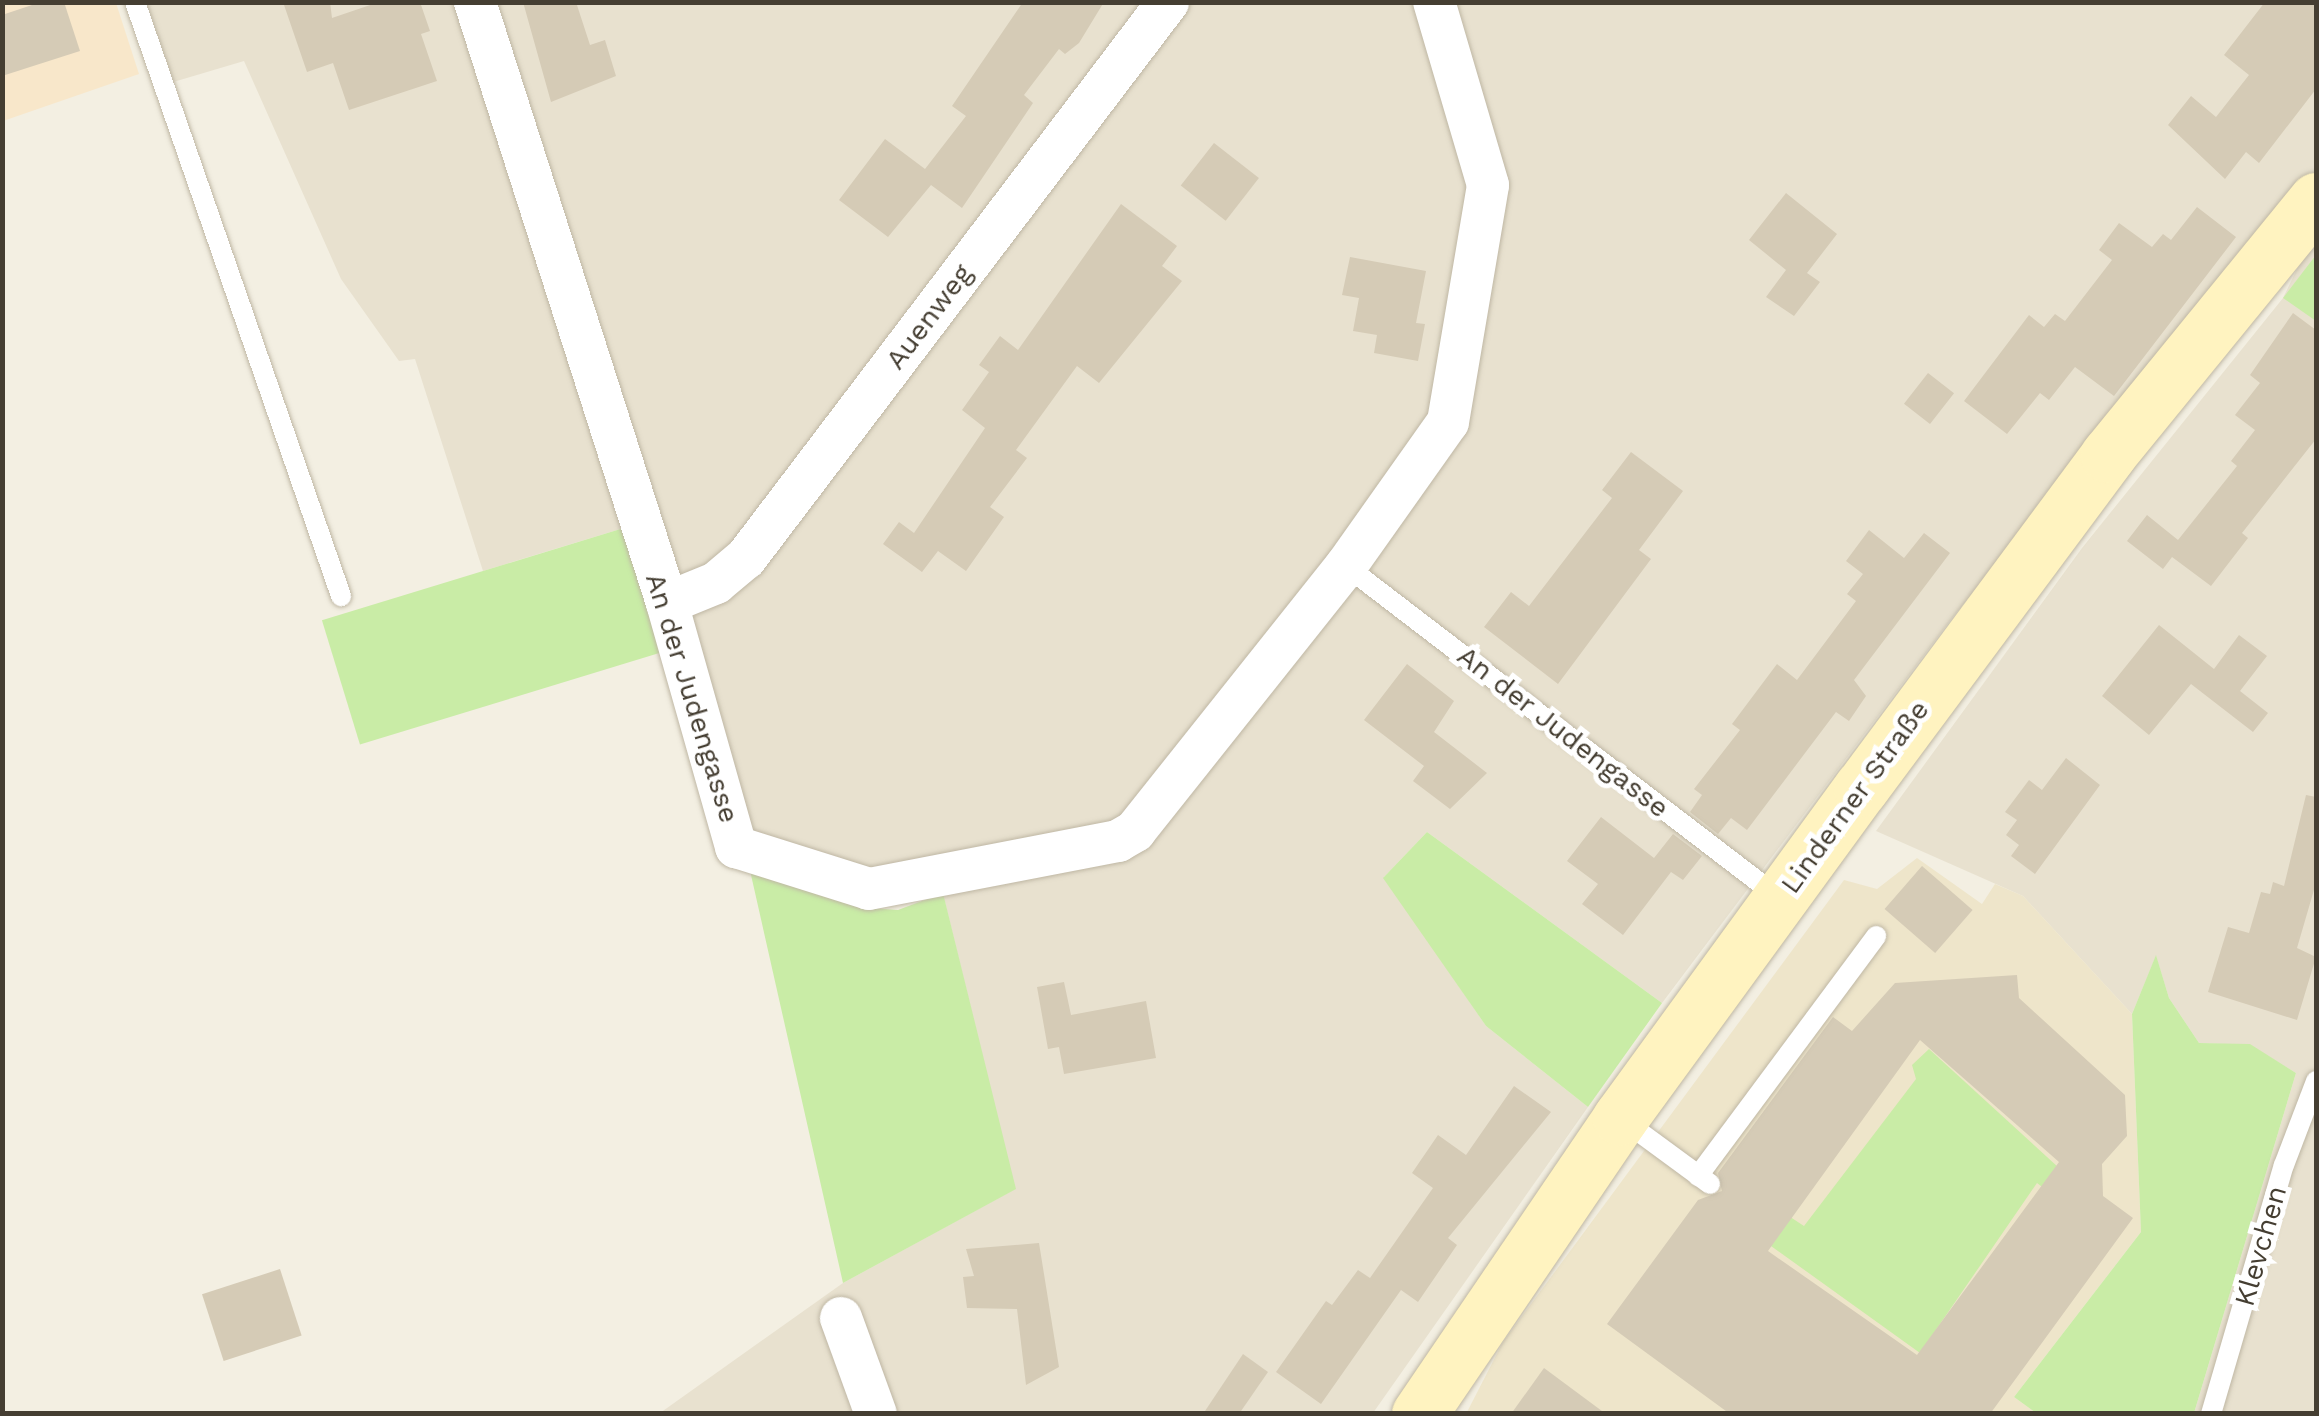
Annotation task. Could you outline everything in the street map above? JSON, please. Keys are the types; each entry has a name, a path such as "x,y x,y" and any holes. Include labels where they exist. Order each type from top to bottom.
{"main road":[{"name":"Linderner Straße","path":"1419,1414 1620,1118 2108,455 2316,200"}],"street":[{"name":"An der Judengasse","path":"475,2 667,603 736,847 869,889 1100,845 1136,831 1346,566 1448,422 1488,185 1434,2"},
{"name":"Auenweg","path":"667,603 716,583 746,558 1168,2"},
{"path":"841,1318 876,1414"}],"lane":[{"path":"135,2 342,596"},
{"name":"An der Judengasse","path":"1346,566 1780,899"},
{"path":"1620,1118 1704,1180 1876,936"},
{"name":"Klevchen","path":"2211,1414 2284,1165 2316,1081"}],"shaded area":[{"path":"2,3 116,3 139,74 3,121"},
{"path":"145,3 2316,3 2316,173 1952,618 1662,1003 1427,832 1384,877 1486,1026 1588,1107 1373,1413 660,1413 843,1283 1015,1189 943,894 745,836 627,527 483,571 415,359 399,361 341,279 244,61 170,83"},
{"path":"2316,230 2316,1413 2194,1413 2296,1073 2250,1045 2199,1043 2169,998 2156,956 2132,1014 2023,896 1876,831 2082,548 2283,298"},
{"path":"1917,858 1982,904 1995,884 2023,896 2132,1014 2141,1232 2014,1397 2036,1413 1466,1414 1503,1342 1844,880 1877,889"}],"green space":[{"path":"2316,255 2316,321 2283,298"},
{"path":"627,527 665,651 360,745 322,620"},
{"path":"1427,832 1662,1003 1588,1107 1486,1026 1383,878"},
{"path":"749,866 871,908 898,910 943,893 1016,1189 843,1283"},
{"path":"2156,955 2169,998 2199,1043 2250,1044 2296,1073 2194,1413 2036,1413 2014,1397 2141,1232 2132,1014"},
{"path":"1929,1049 2070,1178 2054,1196 2037,1183 1920,1353 1746,1228 1766,1201 1804,1226 1916,1079 1912,1065"}],"building":[{"path":"41,2 64,2 80,51 2,76 2,15"},
{"path":"283,2 330,2 332,18 379,2 420,2 430,31 421,34 437,81 349,110 333,63 307,72"},
{"path":"523,2 576,2 590,45 605,40 616,76 551,102"},
{"path":"1023,2 1104,2 1079,43 1065,54 1059,49 1024,95 1033,103 962,208 931,185 888,237 839,200 885,139 925,169 966,116 952,106"},
{"path":"2265,2 2316,2 2316,89 2259,163 2246,152 2225,179 2168,125 2191,96 2216,117 2249,75 2224,55"},
{"path":"1214,143 1259,178 1226,221 1181,186"},
{"path":"1786,193 1837,234 1807,273 1820,282 1794,316 1766,297 1786,270 1749,240"},
{"path":"1121,204 1177,246 1162,266 1182,281 1099,383 1077,366 1016,450 1027,458 990,507 1004,517 966,571 938,551 922,572 883,544 899,522 914,533 985,428 962,410 989,372 979,365 1000,336 1018,350"},
{"path":"2197,207 2236,237 2114,396 2075,367 2049,400 2040,393 2007,434 1964,401 2029,315 2044,327 2055,314 2065,321 2112,260 2099,250 2119,223 2152,247 2163,234 2171,240"},
{"path":"1350,257 1426,271 1416,323 1425,324 1418,361 1374,353 1377,335 1353,331 1359,298 1342,295"},
{"path":"2293,313 2316,330 2316,439 2242,533 2248,538 2211,586 2172,557 2163,569 2127,541 2147,515 2178,540 2237,466 2231,461 2255,430 2235,415 2260,383 2250,375"},
{"path":"1928,373 1954,393 1930,424 1904,404"},
{"path":"1631,452 1683,491 1639,550 1651,559 1558,684 1484,627 1511,592 1529,606 1612,498 1602,490"},
{"path":"1869,530 1904,558 1924,533 1950,553 1854,680 1866,696 1849,721 1836,712 1747,830 1731,818 1718,834 1690,812 1702,795 1694,789 1740,730 1732,724 1777,664 1797,680 1856,601 1847,594 1863,574 1846,561"},
{"path":"2159,625 2214,669 2239,635 2267,656 2240,691 2268,713 2253,732 2191,684 2149,735 2102,696"},
{"path":"1407,664 1454,701 1434,732 1487,773 1450,809 1413,781 1424,766 1364,720"},
{"path":"2066,758 2100,785 2035,874 2011,856 2019,845 2006,835 2017,820 2005,812 2029,780 2042,790"},
{"path":"2306,795 2316,797 2316,883 2297,948 2316,957 2297,1020 2208,992 2228,927 2249,933 2261,892 2270,894 2273,882 2284,886"},
{"path":"1601,817 1654,858 1673,834 1702,856 1683,880 1671,872 1623,935 1582,904 1598,884 1567,861"},
{"path":"1922,866 1973,910 1935,953 1885,909"},
{"path":"2017,975 2019,998 2125,1095 2127,1136 2102,1164 2103,1196 2133,1218 1990,1414 1730,1414 1607,1324 1698,1200 1722,1191 1718,1173 1833,1017 1852,1031 1895,983","holes":["1920,1040 2059,1162 1917,1355 1768,1251"]},
{"path":"1064,982 1071,1015 1146,1001 1156,1058 1064,1074 1059,1047 1048,1049 1037,987"},
{"path":"1514,1086 1551,1112 1448,1238 1457,1245 1418,1302 1401,1290 1321,1404 1276,1372 1326,1301 1332,1305 1358,1270 1370,1278 1433,1188 1412,1173 1438,1135 1466,1155"},
{"path":"1039,1243 1059,1367 1026,1385 1017,1309 967,1308 963,1277 974,1276 966,1249"},
{"path":"280,1269 302,1336 224,1361 202,1294"},
{"path":"1243,1354 1268,1372 1239,1414 1203,1414"},
{"path":"1544,1368 1606,1414 1511,1414"}]}
